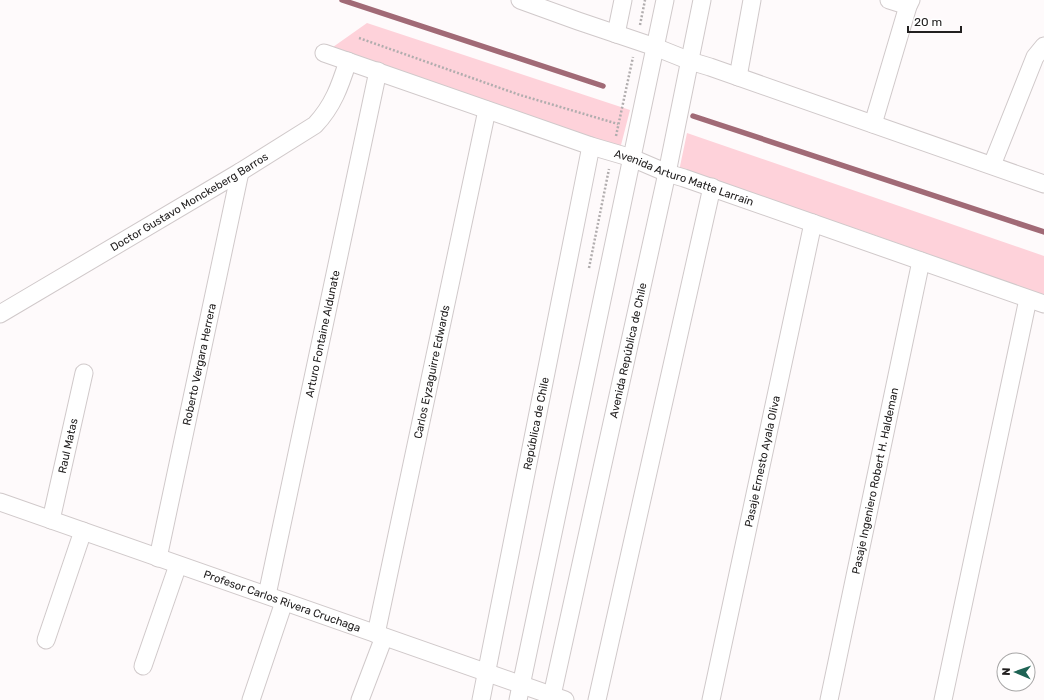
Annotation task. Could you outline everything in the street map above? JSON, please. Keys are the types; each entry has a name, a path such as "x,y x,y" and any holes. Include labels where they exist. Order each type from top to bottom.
{"street":[{"path":"520,0 655,47 690,61 1044,184"},
{"path":"616,34 623,0"},
{"path":"520,693 665,0"},
{"name":"Avenida República de Chile","path":"556,698 702,0"},
{"path":"738,77 752,0"},
{"path":"873,124 910,3 889,0"},
{"name":"Avenida Arturo Matte Larrain","path":"324,53 591,146 632,158 667,173 712,187 1044,304"},
{"path":"992,165 1041,54"},
{"name":"Doctor Gustavo Monckeberg Barros","path":"0,314 240,172 315,125 332,104 348,61"},
{"name":"Arturo Fontaine Aldunate","path":"267,595 378,71"},
{"name":"Carlos Eyzaguirre Edwards","path":"360,700 380,635 487,110"},
{"name":"República de Chile","path":"481,700 591,146"},
{"name":"Roberto Vergara Herrera","path":"158,558 240,172"},
{"path":"597,700 712,187"},
{"name":"Pasaje Ernesto Ayala Oliva","path":"711,700 813,223"},
{"name":"Pasaje Ingeniero Robert H. Haldeman","path":"829,700 921,261"},
{"path":"943,700 1028,299"},
{"name":"Raul Matas","path":"51,520 84,373"},
{"name":"Profesor Carlos Rivera Cruchaga","path":"0,502 487,673 520,693 556,698"},
{"path":"46,640 83,531"},
{"path":"144,666 178,565"},
{"path":"251,700 284,602"}],"path":[{"path":"358,38 520,94 618,124"}],"shaded area":[{"path":"367,23 630,110 620,149 333,47"},
{"path":"687,133 1044,256 1044,295 863,231 679,171"}],"waterway":[{"path":"342,0 603,86"},
{"path":"693,116 1044,232"}]}
